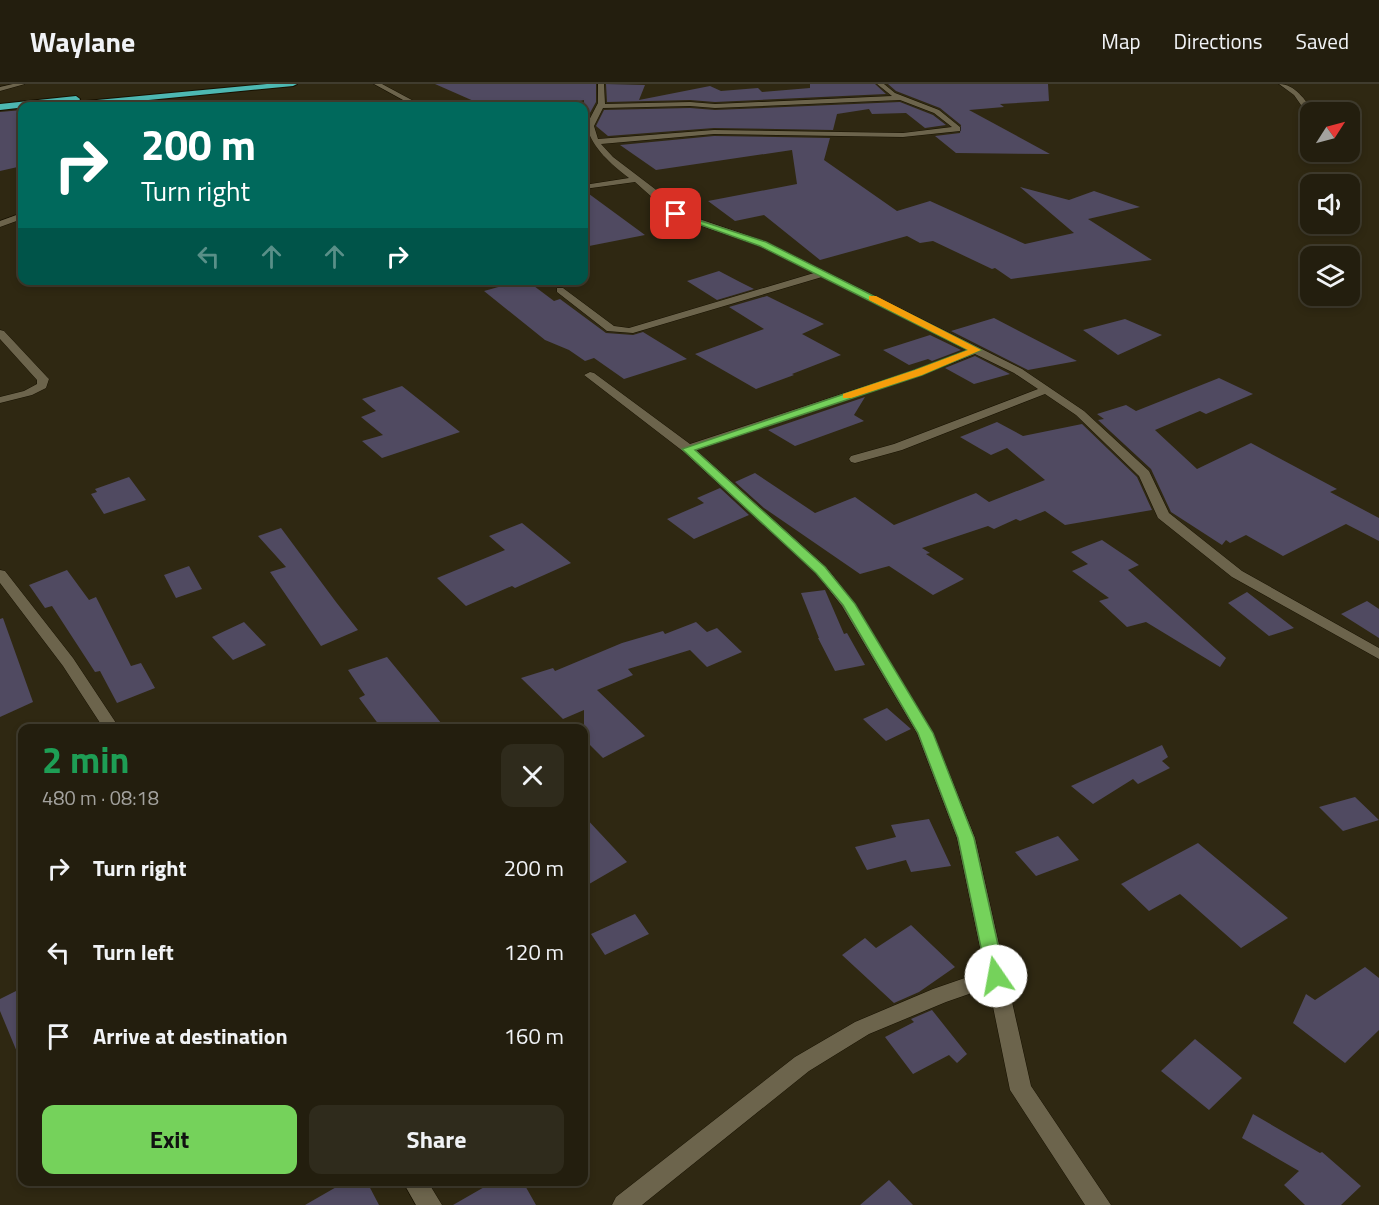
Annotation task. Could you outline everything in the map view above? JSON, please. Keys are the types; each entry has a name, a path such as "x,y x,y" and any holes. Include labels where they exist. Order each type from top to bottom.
{"highway":[{"path":"49,102 227,84"},
{"path":"103,102 293,84"},
{"path":"0,107 18,105"},
{"path":"0,114 18,112"}],"street":[{"path":"0,89 22,84"},
{"path":"377,84 411,102"},
{"path":"601,84 600,106 590,126 595,142 610,159 676,214 763,244 1018,371 1080,413 1145,474 1162,515 1237,574 1379,654"},
{"path":"595,142 714,132 903,135 957,129 950,120 937,111 901,98 880,84"},
{"path":"1282,84 1302,102"},
{"path":"600,106 690,104 731,106 901,98"},
{"path":"133,99 137,102"},
{"path":"588,186 636,179"},
{"path":"0,224 18,217"},
{"path":"560,290 611,329 629,331 822,274"},
{"path":"0,333 43,379 42,386 28,393 0,400"},
{"path":"688,449 919,372 976,350"},
{"path":"590,375 688,449 820,570 848,604 925,733 966,838 1021,1090 1099,1205"},
{"path":"855,459 898,447 1046,390"},
{"path":"0,574 68,662 109,724"},
{"path":"624,1205 802,1064 862,1028 940,994 996,976"},
{"path":"417,1186 430,1205"}],"building":[{"path":"435,84 596,84 596,102 588,116 588,102 584,100 573,102 476,102"},
{"path":"606,84 645,85 639,100 710,86 721,91 758,88 762,92 810,88 810,84 875,84 886,94 715,102 690,100 607,102"},
{"path":"888,84 1048,84 1049,101 1000,104 1004,107 969,110 1050,154 956,153 935,136 960,133 961,125 940,108 896,91"},
{"path":"900,102 933,115 946,125 925,128 906,113 872,114 869,109 837,114 833,130 714,128 608,136 596,126 604,110 690,108 715,110"},
{"path":"18,110 18,167 0,171 0,112"},
{"path":"714,136 830,138 824,160 897,211 930,201 1025,244 1074,233 1020,187 1069,200 1094,191 1140,207 1088,219 1152,260 1011,279 995,268 992,269 933,241 920,243 907,236 820,260 764,215 735,221 708,201 797,184 792,150 656,170 620,145"},
{"path":"588,193 645,235 588,246"},
{"path":"719,271 754,289 717,300 687,281"},
{"path":"505,285 533,285 554,301 560,299 606,333 633,335 643,332 687,359 624,379 594,358 585,361 569,350 545,340 484,291"},
{"path":"767,296 824,324 802,334 841,355 756,389 695,354 764,329 729,307"},
{"path":"994,318 1077,361 1028,370 951,331"},
{"path":"1125,319 1162,335 1118,355 1083,330"},
{"path":"930,335 961,350 932,361 928,359 909,365 883,350"},
{"path":"975,356 1010,374 974,384 945,368"},
{"path":"1219,378 1253,394 1206,414 1200,411 1155,430 1197,469 1251,443 1337,489 1330,492 1379,518 1379,541 1346,524 1283,556 1246,535 1230,543 1226,540 1222,545 1171,512 1151,469 1098,420 1104,419 1097,414 1126,405 1136,411"},
{"path":"402,386 460,432 382,458 362,441 383,435 361,417 376,411 362,399"},
{"path":"865,397 854,415 864,421 795,446 768,430"},
{"path":"997,422 1023,436 1082,424 1137,477 1152,510 1065,525 1045,511 1020,521 1016,519 994,529 988,526 922,548 930,553 926,554 964,579 933,595 889,566 860,574 764,508 735,482 755,473 815,513 855,497 894,525 976,493 989,502 1045,480 1007,448 991,455 960,437"},
{"path":"129,477 146,500 104,514 91,494 97,492 95,489"},
{"path":"720,488 749,515 694,539 667,519 704,503 697,498"},
{"path":"522,523 571,563 515,588 512,586 466,606 437,578 505,550 489,536"},
{"path":"281,528 358,630 321,646 270,572 286,567 258,536"},
{"path":"1102,540 1139,565 1128,570 1226,658 1220,667 1146,622 1127,627 1099,601 1109,598 1072,571 1088,564 1071,552"},
{"path":"189,566 202,589 176,598 164,575"},
{"path":"67,570 89,600 96,597 131,666 141,663 155,688 117,703 100,671 95,672 52,606 45,608 29,585"},
{"path":"825,590 844,634 847,633 865,665 835,671 818,638 801,593"},
{"path":"1247,592 1294,628 1269,636 1228,603"},
{"path":"1367,601 1379,609 1379,638 1341,614"},
{"path":"3,618 33,702 0,717 0,619"},
{"path":"244,622 266,645 233,660 212,637"},
{"path":"696,622 707,632 717,628 742,652 707,667 690,650 628,669 633,675 597,690 645,736 603,758 588,743 588,724 584,724 584,710 563,719 521,678 553,668 555,671 622,643 663,631 665,634"},
{"path":"387,657 442,724 378,724 359,698 365,695 348,670"},
{"path":"887,708 911,729 886,741 863,719"},
{"path":"1162,745 1168,757 1162,761 1170,768 1138,784 1133,779 1093,804 1071,786"},
{"path":"1355,797 1379,820 1343,831 1319,807"},
{"path":"929,819 951,866 911,872 906,860 867,870 855,847 896,837 891,825"},
{"path":"588,820 627,862 588,885"},
{"path":"1058,836 1079,860 1036,876 1015,852"},
{"path":"1198,843 1288,918 1241,948 1180,894 1149,911 1121,884"},
{"path":"635,914 649,934 605,955 591,934"},
{"path":"911,925 955,967 919,992 894,1003 842,955 865,938 876,948"},
{"path":"1365,967 1379,978 1379,1030 1345,1063 1293,1023 1306,994 1315,1000"},
{"path":"18,990 18,1054 0,1011 0,999"},
{"path":"932,1010 967,1054 957,1063 949,1055 913,1074 885,1037 914,1022 911,1019"},
{"path":"1195,1039 1242,1078 1209,1110 1161,1071"},
{"path":"1253,1114 1320,1153 1322,1152 1361,1186 1341,1205 1305,1205 1284,1185 1299,1171 1242,1138"},
{"path":"889,1180 913,1205 860,1205"},
{"path":"338,1186 369,1186 379,1205 305,1205"},
{"path":"486,1186 525,1186 536,1205 453,1205"}],"slow traffic":[{"path":"847,396 976,350 872,298"}],"route":[{"path":"676,214 763,244 976,350 919,372 688,449 820,570 848,604 925,733 966,838 996,976"}]}
